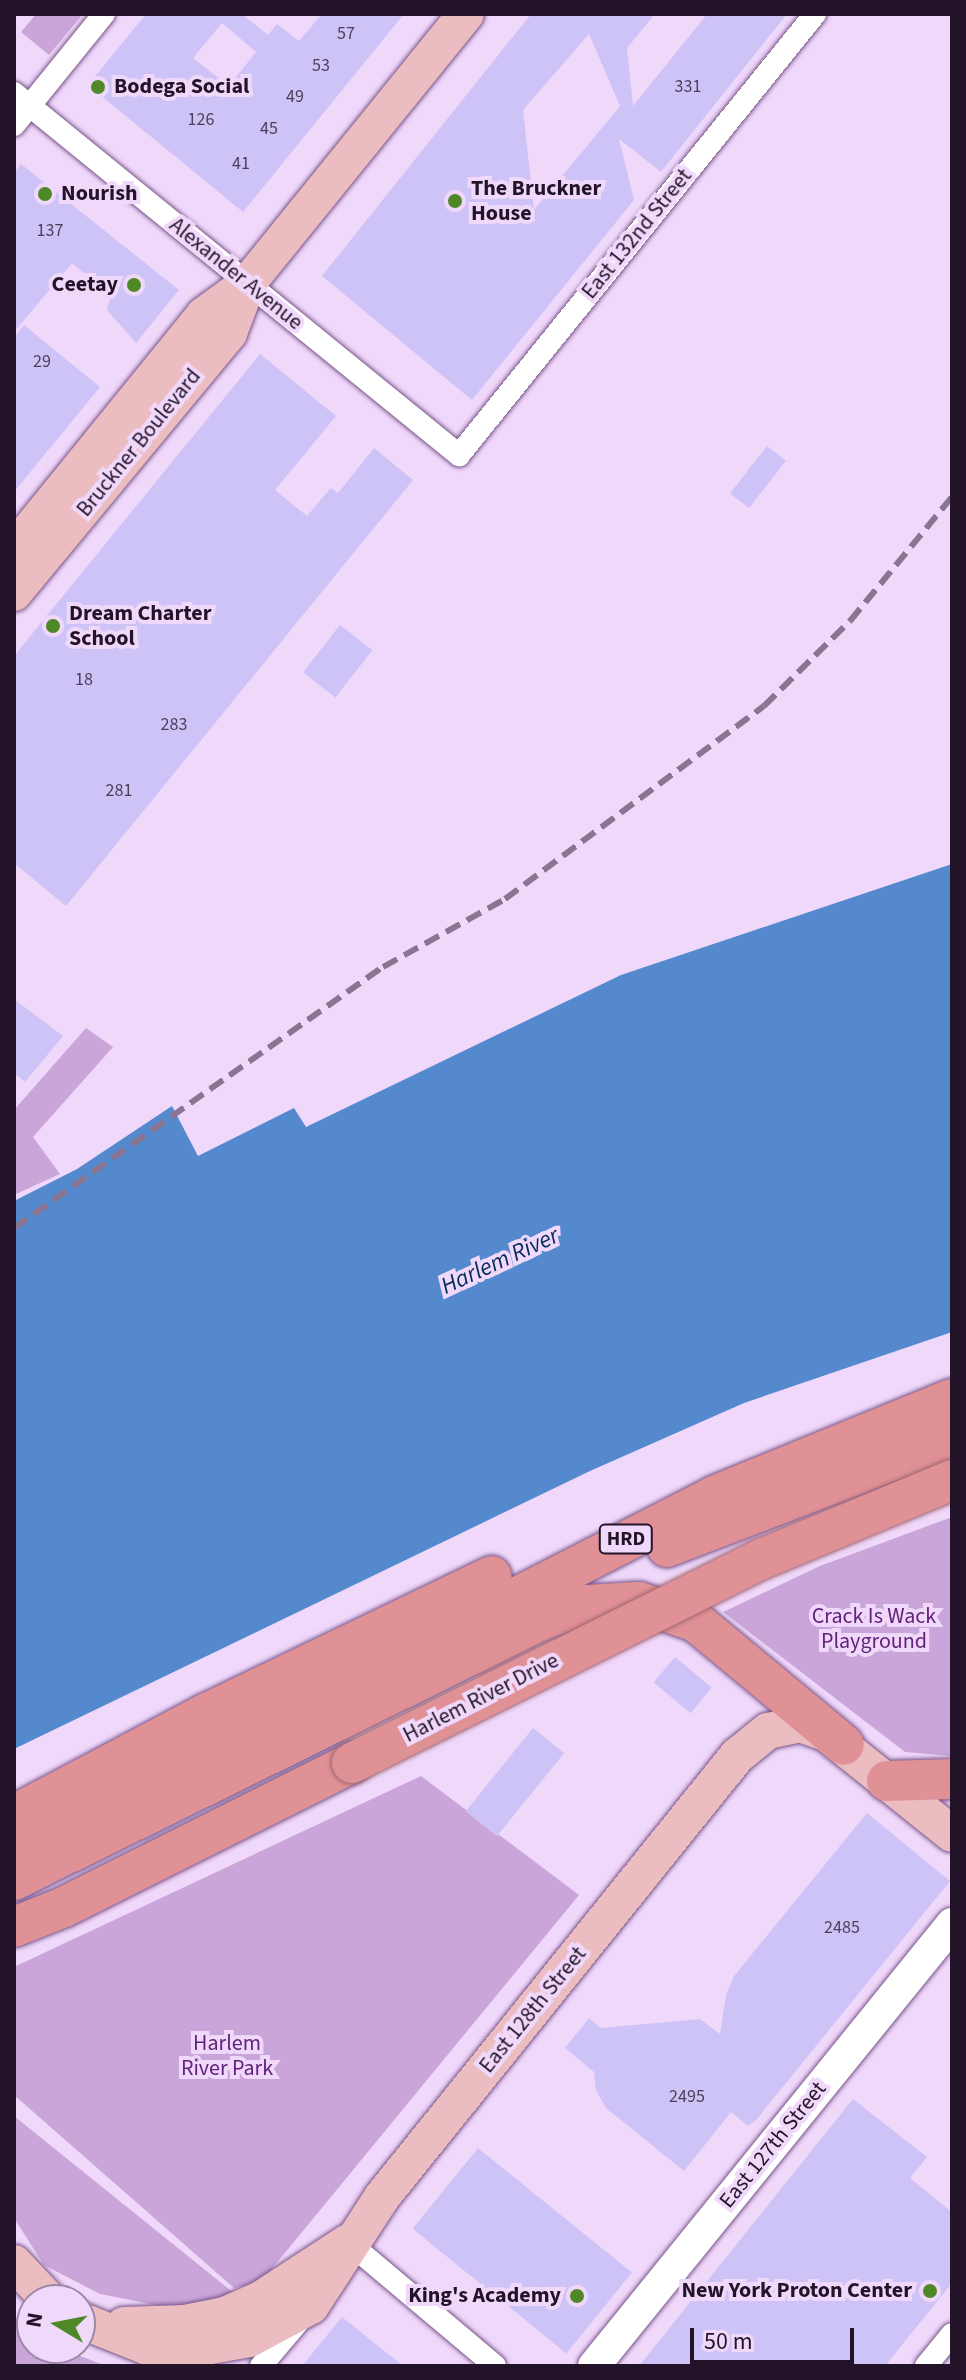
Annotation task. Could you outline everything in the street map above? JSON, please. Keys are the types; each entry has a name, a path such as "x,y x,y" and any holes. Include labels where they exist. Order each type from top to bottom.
{"highway":[{"name":"HRD","path":"14,1843 312,1702 690,1508 952,1396"},
{"path":"14,1815 288,1672 656,1501 888,1406 952,1396"},
{"path":"312,1702 740,1516 952,1438"},
{"name":"Harlem River Drive","path":"14,1927 64,1907 764,1558 952,1480"},
{"path":"14,1880 542,1620 586,1605 639,1602 696,1622 844,1745"},
{"path":"887,1781 952,1779"},
{"path":"14,1936 64,1907"}],"main road":[{"name":"Bruckner Boulevard","path":"14,549 204,315 248,283 466,14"},
{"name":"Bruckner Boulevard","path":"14,593 229,333 248,283"},
{"name":"East 128th Street","path":"311,2306 348,2242 737,1756 768,1731 790,1724 812,1726 844,1745 952,1834"},
{"name":"East 127th Street","path":"594,2366 952,1924"},
{"path":"96,2322 174,2324 225,2315 261,2299 348,2242"},
{"path":"14,2263 34,2284"},
{"path":"96,2326 150,2348 194,2349 249,2339 311,2306"}],"street":[{"path":"14,125 22,100 104,14"},
{"name":"East 132nd Street","path":"459,455 815,14"},
{"name":"Alexander Avenue","path":"22,100 459,455"},
{"path":"348,2242 495,2366"},
{"name":"East 128th Street","path":"261,2366 311,2306"},
{"path":"926,2366 952,2334"}],"green space":[{"path":"36,14 83,14 49,55 21,32"},
{"path":"86,1028 113,1047 33,1137 60,1174 14,1195 14,1110"},
{"name":"Crack Is Wack Playground","path":"952,1517 952,1756 905,1752 723,1612 820,1566"},
{"name":"Harlem River Park","path":"421,1776 579,1895 261,2282 234,2288 14,2095 14,1967"},
{"path":"14,2116 235,2294 181,2310 100,2294 96,2292 96,2284 81,2284 44,2265 14,2218"},
{"path":"14,2316 16,2364 96,2362 106,2366 14,2366"}],"water":[{"name":"Harlem River","path":"952,864 952,1332 744,1403 590,1471 14,1749 14,1201 77,1169 172,1106 198,1156 294,1108 306,1127 621,975"}],"building":[{"path":"146,14 242,14 268,35 277,24 299,41 322,14 404,14 243,212 88,85","holes":["222,23 256,52 229,86 193,58"]},
{"path":"531,14 655,14 627,48 633,106 707,14 787,14 661,172 619,139 634,200 472,400 322,276","holes":["589,34 620,106 534,210 523,110"]},
{"path":"21,164 179,290 136,343 107,310 111,295 72,263 14,332 14,173"},
{"path":"24,325 100,387 14,492 14,338"},
{"path":"260,354 336,416 275,490 307,516 331,488 338,493 374,448 413,480 66,906 14,863 14,656"},
{"path":"767,446 786,461 749,508 730,493"},
{"path":"340,625 372,650 335,698 303,672"},
{"path":"14,999 63,1036 25,1082 14,1073"},
{"path":"675,1657 712,1688 691,1713 654,1682"},
{"path":"533,1728 564,1753 497,1836 466,1811"},
{"path":"867,1813 950,1881 756,2120 748,2126 731,2112 684,2171 606,2108 596,2090 594,2072 565,2048 589,2018 601,2028 700,2019 720,2034 726,1995 734,1976"},
{"path":"853,2099 927,2157 910,2178 952,2212 952,2283 885,2366 639,2366"},
{"path":"478,2148 632,2273 566,2353 413,2229"},
{"path":"342,2317 403,2366 302,2366"}],"railway":[{"path":"14,1228 383,967 505,899 764,706 850,621 952,497"}],"place":[{"name":"Bodega Social","path":"98,87"},
{"name":"Nourish","path":"45,194"},
{"name":"The Bruckner House","path":"455,201"},
{"name":"Ceetay","path":"134,285"},
{"name":"Dream Charter School","path":"53,626"},
{"name":"New York Proton Center","path":"930,2291"},
{"name":"King's Academy","path":"577,2296"}]}
